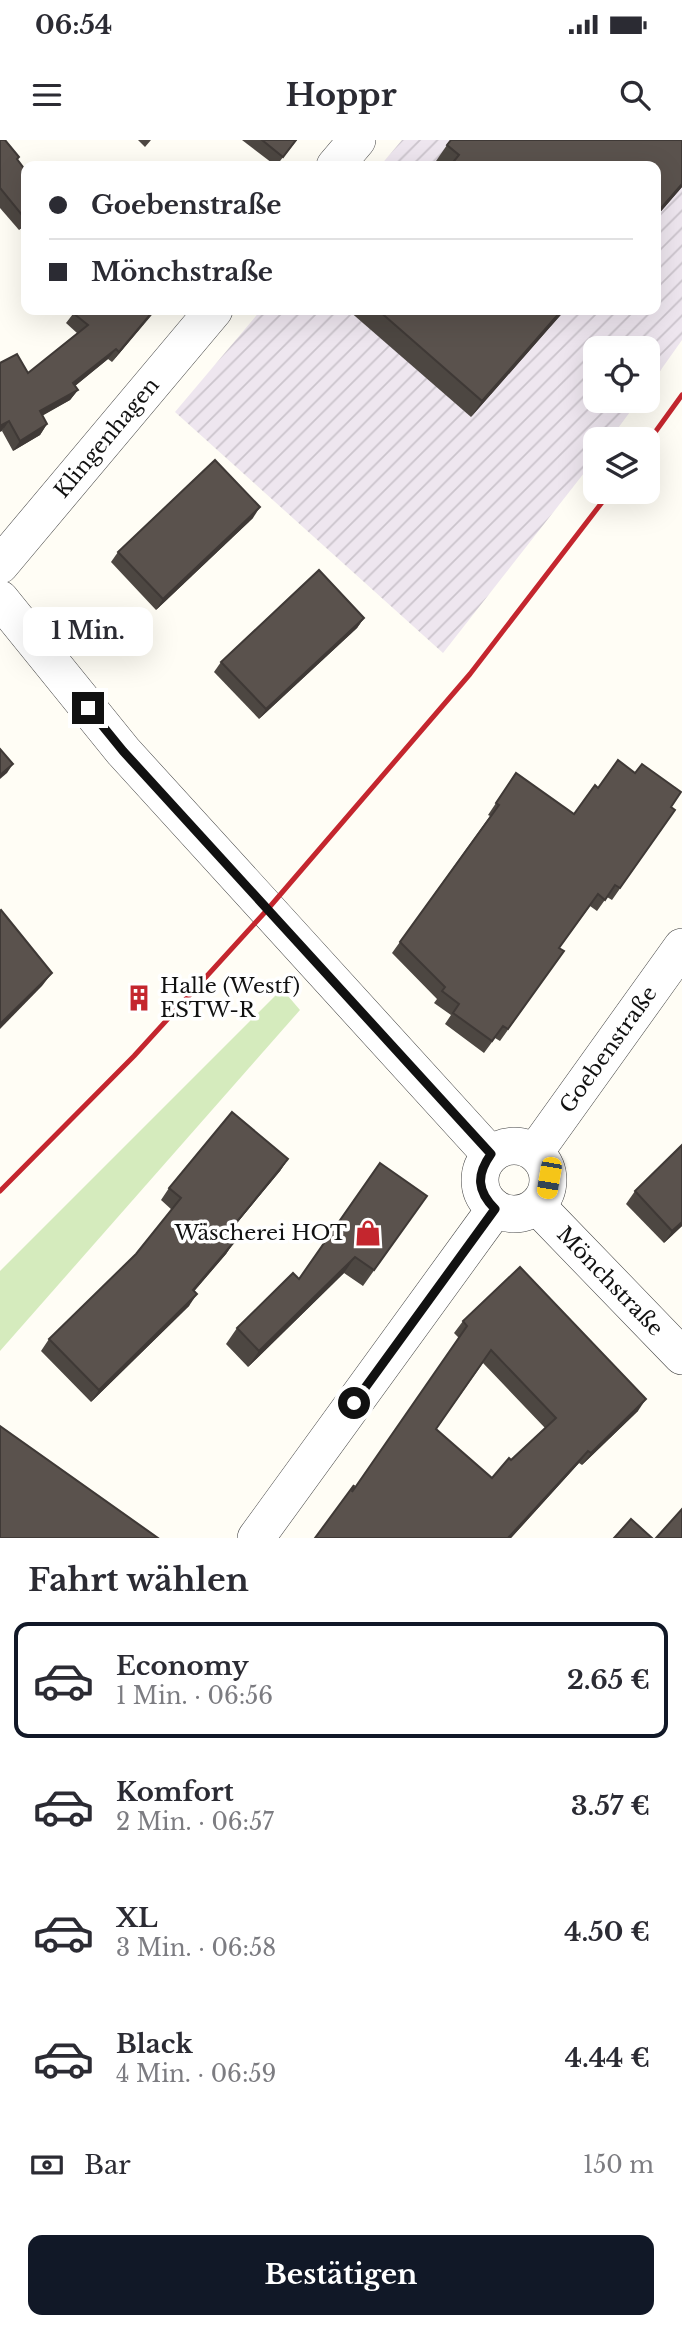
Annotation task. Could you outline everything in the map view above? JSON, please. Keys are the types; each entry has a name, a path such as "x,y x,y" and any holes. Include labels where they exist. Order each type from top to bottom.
{"street":[{"path":"339,161 357,140"},
{"name":"Klingenhagen","path":"0,565 210,315"},
{"path":"0,599 123,751 491,1154"},
{"name":"Goebenstraße","path":"535,1152 682,947"},
{"path":"524,1146 535,1152 545,1163 549,1178 546,1193 537,1206 516,1215 495,1209 484,1198 479,1182 481,1167 491,1154 500,1148 524,1146"},
{"name":"Mönchstraße","path":"537,1206 682,1356"},
{"path":"256,1538 495,1209"}],"shaded area":[{"path":"402,140 682,140 682,340 660,371 660,336 583,336 583,413 629,413 619,427 583,427 583,474 443,653 175,412 257,315 661,315 661,161 384,161"}],"green space":[{"path":"282,989 300,1010 0,1351 0,1271"}],"building":[{"path":"0,140 5,140 19,157 17,159 21,164 21,214 0,188"},
{"path":"262,140 296,140 283,157"},
{"path":"451,140 682,140 682,184 661,208 661,161 454,161 459,155 447,145"},
{"path":"76,315 150,315 119,352 116,349 73,383 78,390 40,411 47,424 20,441 9,421 0,426 0,363 17,354 28,373 88,325"},
{"path":"384,315 558,315 482,401"},
{"path":"215,460 260,507 163,599 118,552"},
{"path":"319,570 364,618 266,709 221,662"},
{"path":"0,749 13,764 0,775"},
{"path":"618,760 635,773 642,764 681,792 671,807 675,810 620,888 615,885 605,900 598,894 559,948 564,951 508,1029 503,1026 492,1041 453,1013 459,1004 442,991 445,987 400,942 499,805 496,803 516,773 574,814 595,785 598,788"},
{"path":"0,911 52,973 0,1024"},
{"path":"232,1112 288,1159 226,1235 234,1242 193,1290 197,1294 99,1390 49,1339 136,1254 181,1198 169,1188"},
{"path":"682,1145 682,1222 672,1231 635,1191"},
{"path":"380,1163 427,1196 374,1270 355,1257 259,1351 237,1328 293,1273 299,1279"},
{"path":"520,1267 646,1399 591,1453 588,1451 508,1538 315,1538 354,1485 352,1492 467,1326 463,1321","holes":["491,1350 556,1418 511,1460 509,1458 492,1478 436,1429"]},
{"path":"0,1426 158,1538 0,1538"},
{"path":"682,1509 682,1538 656,1538"},
{"path":"631,1519 652,1538 614,1538"}],"railway":[{"path":"659,427 682,395"},
{"path":"0,1191 134,1056 267,910 470,674 601,504"}],"place":[{"name":"Halle (Westf) ESTW-R","path":"139,998"},
{"name":"Wäscherei HOT","path":"368,1233"}],"route":[{"path":"88,708 123,751 491,1154 481,1167 479,1182 484,1198 495,1209 354,1403"}]}
